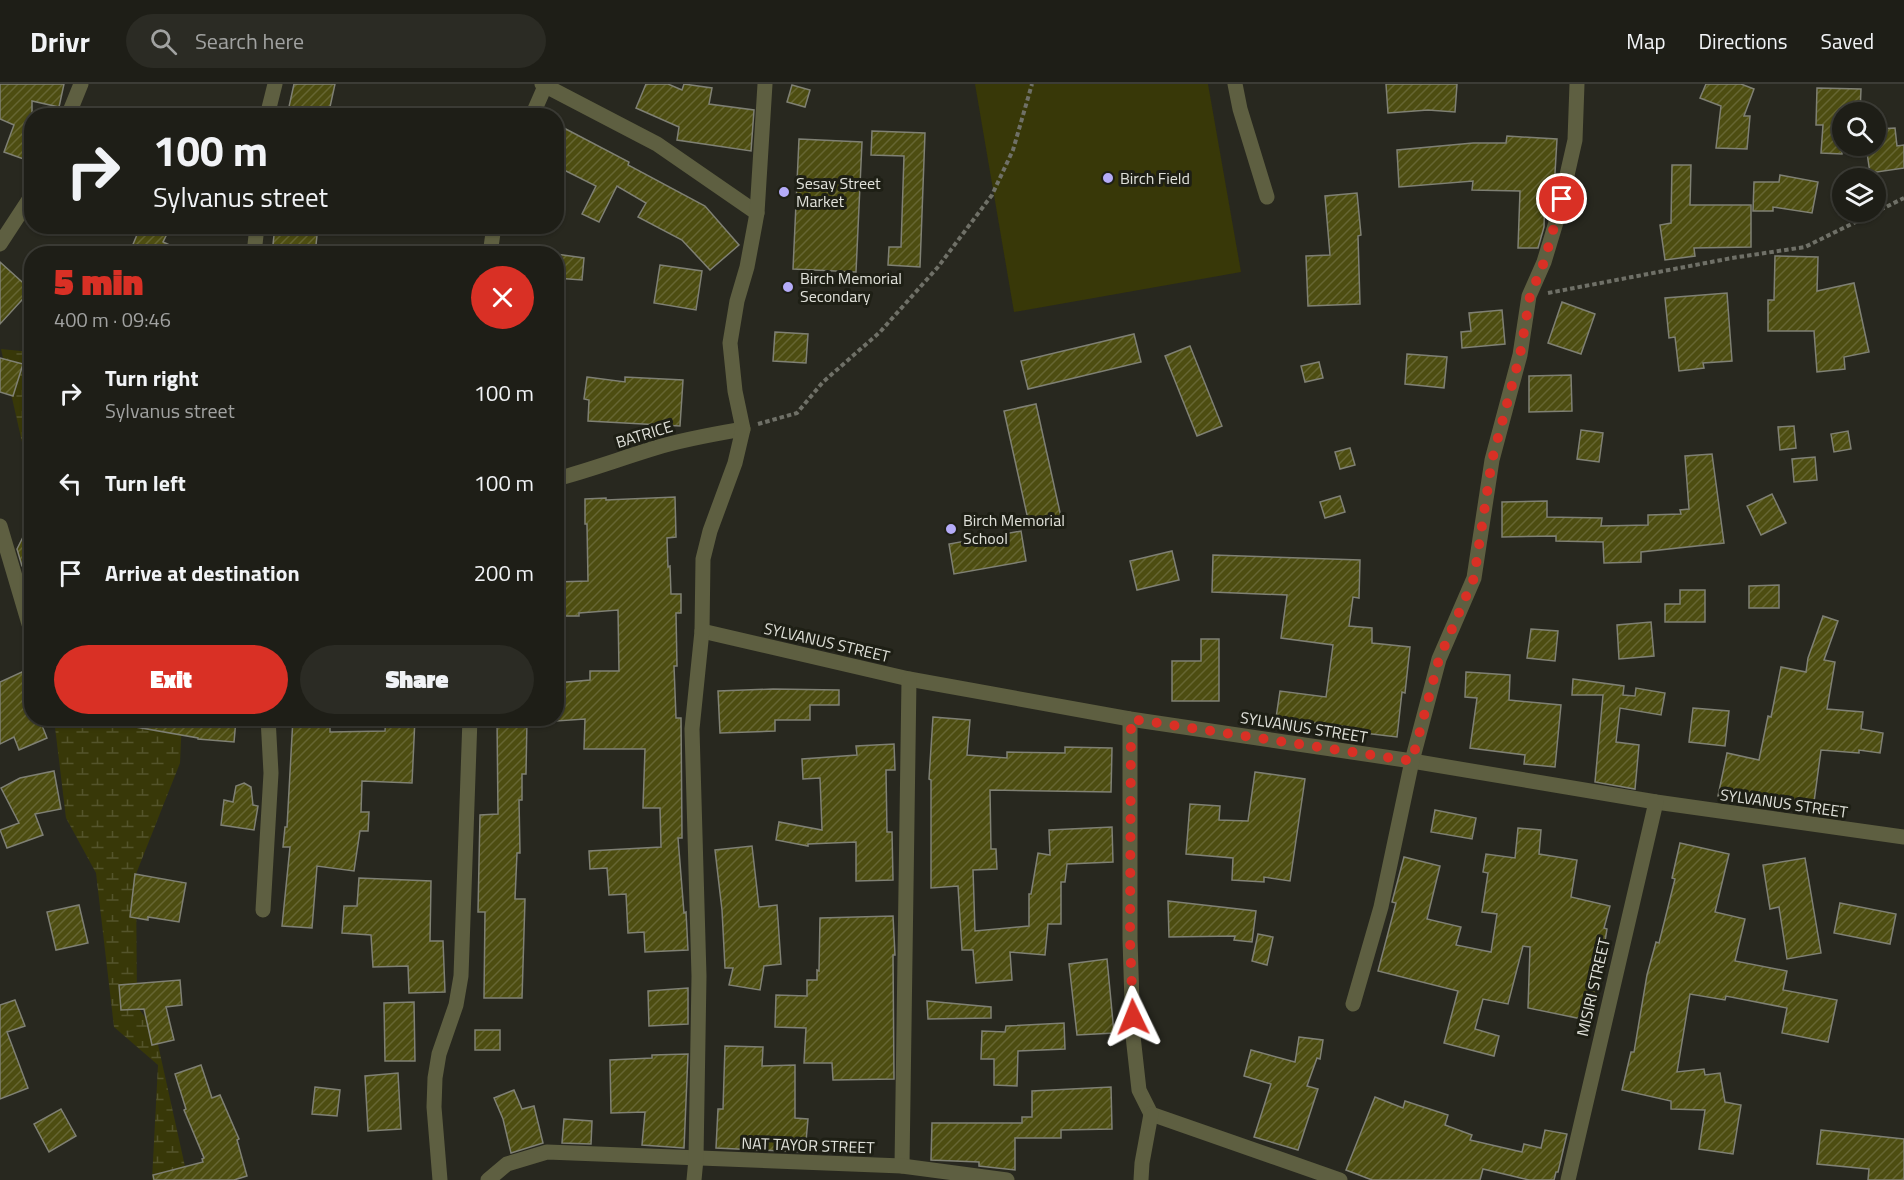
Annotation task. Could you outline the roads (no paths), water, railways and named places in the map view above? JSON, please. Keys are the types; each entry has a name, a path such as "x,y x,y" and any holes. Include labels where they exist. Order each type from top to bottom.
{"street":[{"path":"71,108 81,84"},
{"path":"269,108 275,84"},
{"path":"535,108 544,84 657,144 757,213"},
{"path":"694,1180 699,976 692,729 702,631 703,559 710,531 735,463 743,429 735,392 730,343 757,213 765,84"},
{"path":"1235,84 1240,109 1267,197"},
{"path":"1353,1004 1381,907 1412,761 1439,659 1474,578 1492,460 1520,355 1530,296 1544,262 1575,140 1577,84"},
{"path":"0,244 24,207"},
{"name":"BATRICE","path":"564,477 656,448 743,429"},
{"path":"0,526 24,607"},
{"name":"SYLVANUS STREET","path":"702,631 909,680 1131,719 1412,761 1656,802 1904,837"},
{"path":"902,1166 909,680"},
{"path":"1131,719 1130,939 1133,1036 1139,1090 1151,1114 1142,1163 1142,1180"},
{"path":"263,910 271,773 268,726"},
{"path":"440,1180 434,1107 435,1078 440,1054 456,1005 461,976 470,726"},
{"name":"MISIRI STREET","path":"1568,1180 1602,1024 1656,802"},
{"path":"1151,1114 1340,1180"},
{"name":"NAT TAYOR STREET","path":"488,1180 507,1164 547,1152 902,1166 1007,1180"}],"place":[{"name":"Birch Field","path":"1108,178"},
{"name":"Sesay Street Market","path":"784,192"},
{"name":"Birch Memorial Secondary","path":"788,287"},
{"name":"Birch Memorial School","path":"951,529"}]}
